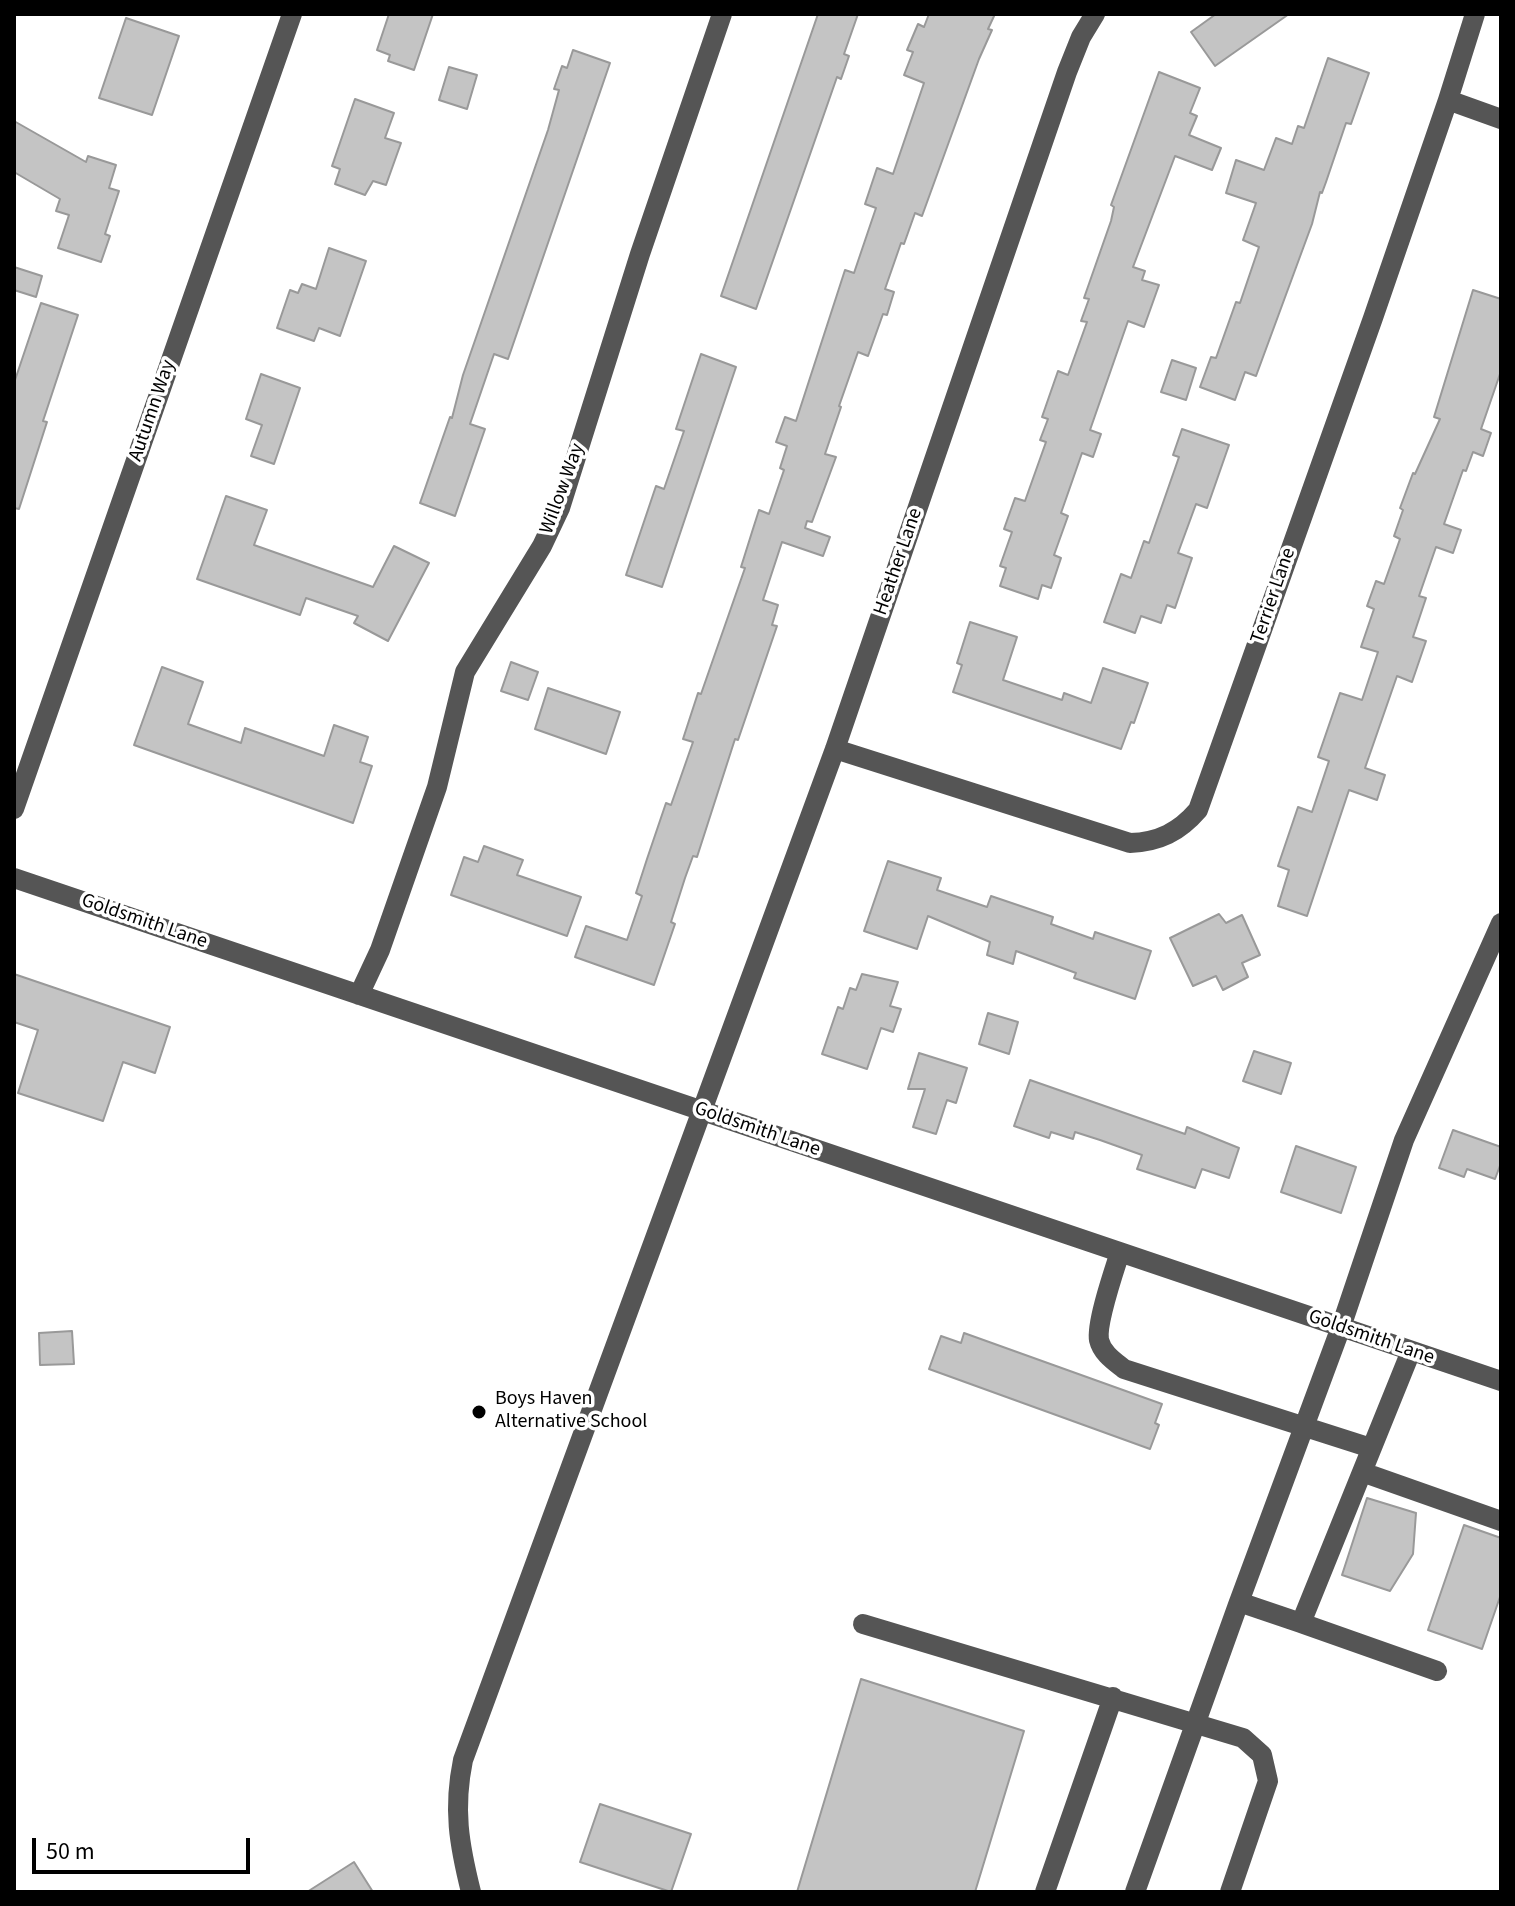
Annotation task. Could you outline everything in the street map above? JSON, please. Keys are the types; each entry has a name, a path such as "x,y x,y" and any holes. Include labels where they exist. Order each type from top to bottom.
{"street":[{"name":"Autumn Way","path":"14,809 292,14"},
{"name":"Willow Way","path":"359,995 380,950 437,787 465,672 542,546 560,508 640,254 722,14"},
{"name":"Heather Lane","path":"471,1892 460,1847 457,1815 463,1760 835,749 1067,72 1095,14"},
{"name":"Terrier Lane","path":"835,749 1130,843 1146,843 1172,834 1186,824 1198,810 1212,776 1448,100 1475,14"},
{"path":"1448,100 1501,119"},
{"name":"Goldsmith Lane","path":"14,878 1501,1381"},
{"path":"1135,1892 1341,1327 1404,1140 1501,923"},
{"path":"1120,1252 1101,1324 1099,1340 1106,1355 1124,1369 1371,1448"},
{"path":"1301,1623 1411,1351"},
{"path":"1362,1472 1501,1521"},
{"path":"1239,1602 1437,1671"},
{"path":"863,1624 1243,1738 1262,1755 1268,1781 1230,1892"},
{"path":"1045,1892 1113,1697"}],"building":[{"path":"389,14 433,14 414,70 388,61 390,55 377,50"},
{"path":"818,14 858,14 844,54 849,56 841,79 837,77 756,309 721,296"},
{"path":"929,14 995,14 988,29 992,30 922,216 915,213 904,244 901,243 885,289 894,292 887,315 883,314 868,356 858,352 839,406 825,454 836,457 812,522 807,521 805,528 830,537 823,556 782,542 763,600 778,605 772,625 777,626 738,740 735,739 697,857 693,856 685,878 671,922 675,924 654,985 575,957 586,926 627,940 642,896 636,893 647,859 666,803 671,805 693,742 683,739 745,568 741,567 759,510 769,514 784,470 780,468 787,446 776,442 785,417 796,421 845,270 854,273 876,208 865,204 877,168 893,174 924,83 904,75 913,52 907,50 918,24 924,27"},
{"path":"1216,14 1289,14 1215,66 1191,32"},
{"path":"126,18 179,36 152,115 99,98"},
{"path":"573,50 610,63 508,359 494,354 470,424 485,429 455,516 420,503 452,418 463,375 548,130 559,90 554,89 562,66 567,68"},
{"path":"1328,58 1369,73 1351,124 1346,123 1320,192 1312,224 1256,376 1245,372 1235,400 1200,387 1211,357 1216,358 1236,302 1240,303 1259,247 1243,240 1256,203 1226,193 1236,160 1264,170 1276,138 1292,144 1298,126 1304,128"},
{"path":"449,67 477,75 467,109 439,100"},
{"path":"1159,72 1200,88 1190,113 1197,116 1189,135 1221,148 1212,170 1175,156 1133,267 1145,271 1142,280 1159,285 1144,327 1128,321 1090,430 1101,434 1093,457 1082,453 1061,513 1068,516 1054,555 1061,558 1051,588 1042,585 1038,599 1000,586 1006,568 1000,566 1012,532 1004,529 1015,498 1025,501 1046,442 1040,440 1048,419 1042,417 1058,371 1068,375 1087,322 1081,321 1089,299 1084,298 1111,221 1114,207 1111,205"},
{"path":"355,99 394,113 385,138 401,143 386,185 373,181 365,195 335,184 340,169 332,166"},
{"path":"14,121 86,162 88,156 116,165 109,188 119,191 105,234 110,236 101,262 58,248 69,215 56,211 60,199 14,172"},
{"path":"329,248 366,261 340,336 319,328 314,341 277,328 290,290 298,293 302,284 316,289"},
{"path":"14,267 42,276 36,297 14,290"},
{"path":"1473,290 1501,299 1501,371 1481,429 1491,433 1483,456 1473,452 1466,471 1463,470 1444,524 1461,530 1453,553 1436,547 1419,596 1426,598 1413,637 1426,641 1412,682 1397,676 1365,768 1385,775 1377,800 1349,790 1307,916 1278,906 1289,870 1278,866 1298,807 1312,812 1329,761 1318,757 1340,693 1362,700 1378,652 1361,647 1374,609 1367,606 1376,581 1384,584 1400,539 1394,536 1403,510 1400,508 1413,473 1440,419 1434,417"},
{"path":"41,303 78,315 43,421 47,422 19,509 14,508 14,383"},
{"path":"701,354 736,367 662,587 626,575 656,486 664,489 684,431 676,429"},
{"path":"1172,360 1196,368 1186,400 1161,392"},
{"path":"261,374 300,388 274,464 251,456 262,425 246,419"},
{"path":"1182,429 1229,445 1207,508 1196,504 1178,553 1192,558 1175,608 1167,605 1161,623 1141,616 1135,633 1104,622 1121,574 1131,578 1144,541 1149,543 1179,457 1173,455"},
{"path":"226,496 267,510 254,545 373,587 394,546 429,563 388,641 354,623 358,616 306,598 300,615 197,579"},
{"path":"970,622 1017,637 1003,680 1062,700 1064,693 1091,703 1103,668 1148,683 1121,749 953,692 962,665 957,663"},
{"path":"511,662 538,672 528,700 501,691"},
{"path":"162,667 203,682 188,724 241,743 245,728 324,756 334,725 368,737 360,762 372,766 353,823 134,745"},
{"path":"548,688 620,712 606,754 535,729"},
{"path":"484,846 523,860 517,875 581,897 567,936 451,895 464,857 478,862"},
{"path":"888,861 941,878 937,890 987,907 991,896 1053,917 1051,924 1093,939 1095,932 1151,951 1135,999 1074,978 1076,973 1016,951 1013,964 987,955 990,942 928,916 917,949 864,931"},
{"path":"1219,914 1226,923 1242,915 1260,955 1242,963 1248,977 1223,990 1216,976 1193,986 1170,938"},
{"path":"14,974 170,1027 155,1073 123,1062 103,1121 18,1093 38,1030 14,1022"},
{"path":"862,974 898,982 890,1006 901,1009 893,1032 881,1028 867,1069 822,1054 838,1007 843,1009 850,988 856,990"},
{"path":"988,1013 1018,1022 1009,1054 979,1044"},
{"path":"1254,1051 1291,1063 1281,1094 1243,1081"},
{"path":"919,1053 967,1068 956,1103 947,1100 936,1134 913,1127 925,1089 908,1089"},
{"path":"1030,1080 1185,1134 1187,1127 1239,1148 1229,1178 1202,1169 1195,1188 1137,1169 1142,1155 1100,1140 1075,1132 1073,1139 1051,1132 1049,1138 1014,1126"},
{"path":"1453,1130 1501,1147 1501,1163 1495,1179 1467,1169 1464,1177 1439,1168"},
{"path":"1296,1146 1356,1167 1341,1213 1281,1192"},
{"path":"72,1331 74,1364 40,1365 39,1333"},
{"path":"964,1333 1162,1404 1155,1423 1159,1425 1150,1449 929,1369 941,1336 961,1343"},
{"path":"1367,1498 1416,1513 1413,1554 1390,1591 1342,1575"},
{"path":"1464,1525 1501,1538 1501,1594 1482,1649 1428,1630"},
{"path":"861,1679 1024,1731 975,1892 797,1892"},
{"path":"600,1804 691,1834 671,1892 580,1862"},
{"path":"354,1862 373,1892 307,1892"}],"place":[{"name":"Boys Haven Alternative School","path":"479,1412"}]}
